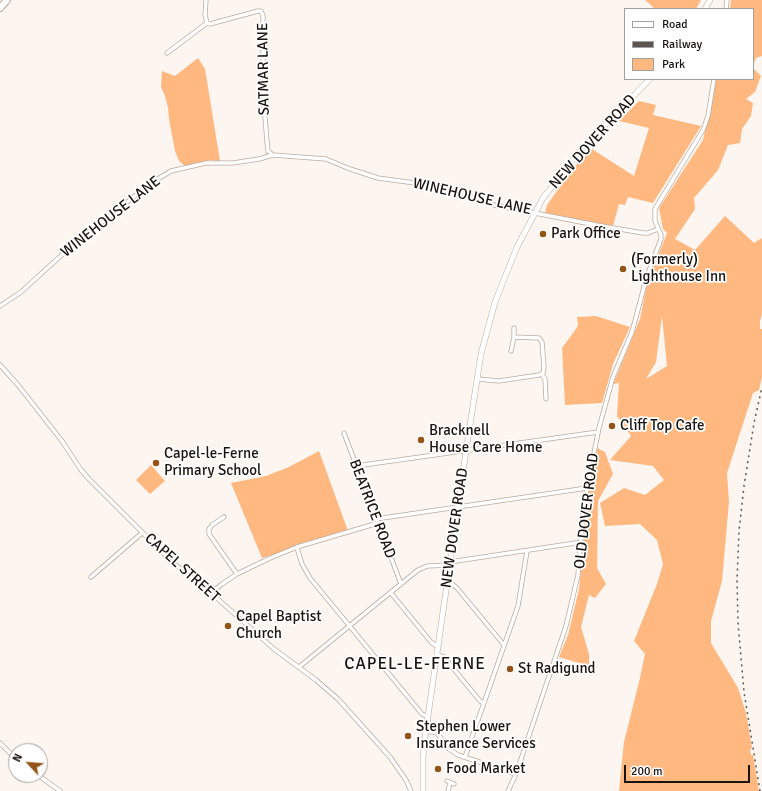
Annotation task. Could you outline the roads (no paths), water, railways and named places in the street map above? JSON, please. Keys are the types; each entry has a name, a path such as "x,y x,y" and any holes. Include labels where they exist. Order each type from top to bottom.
{"highway":[{"path":"0,8 7,0"}],"main road":[{"name":"NEW DOVER ROAD","path":"423,791 423,757 426,731 466,451 487,327 499,289 517,247 535,212 553,185 578,153 649,80"}],"street":[{"path":"167,52 208,23 206,15 206,0"},
{"name":"SATMAR LANE","path":"208,23 210,24 261,11 263,16 263,92 266,128 268,151 273,155"},
{"name":"OLD DOVER ROAD","path":"508,791 516,774 566,626 578,575 587,488 598,432 613,377 632,332 647,276 660,242 661,237 654,217 656,207 703,130 708,116 714,80"},
{"name":"WINEHOUSE LANE","path":"0,306 21,292 65,252 151,183 171,171 206,163 233,163 273,155 295,158 326,159 378,178 452,190 494,205 596,225 643,233 648,233 658,229"},
{"path":"511,351 514,328"},
{"path":"514,337 536,337 542,342 544,367 542,374 545,379 546,399"},
{"name":"CAPEL STREET","path":"0,366 18,385 62,440 85,475 172,562 211,593 274,649 324,686 346,707 390,757 406,780 411,791"},
{"path":"477,379 499,381 542,374"},
{"path":"356,466 598,432"},
{"name":"BEATRICE ROAD","path":"344,433 401,584"},
{"path":"211,593 237,574 268,559 377,521 587,488"},
{"path":"224,517 212,525 209,532 210,536 237,574"},
{"path":"91,578 142,533"},
{"path":"299,667 425,566 582,542"},
{"path":"297,548 305,571 349,627 423,716 428,717"},
{"path":"465,757 519,599 527,551"},
{"path":"448,583 457,588 504,645"},
{"path":"391,593 431,642 439,645"},
{"path":"437,655 444,657 480,700 484,702"},
{"path":"426,731 437,734 451,750 458,755 516,774"},
{"path":"0,743 8,751"},
{"path":"48,782 60,791"},
{"path":"448,791 450,783"}],"railway":[{"path":"760,791 744,692 738,623 737,580 739,531 744,486 754,423 762,387"}],"place":[{"name":"Park Office","path":"543,234"},
{"name":"(Formerly) Lighthouse Inn","path":"623,269"},
{"name":"Cliff Top Cafe","path":"612,426"},
{"name":"Bracknell House Care Home","path":"421,440"},
{"name":"Capel-le-Ferne Primary School","path":"156,463"},
{"name":"Capel Baptist Church","path":"228,626"},
{"name":"St Radigund","path":"510,669"},
{"name":"Stephen Lower Insurance Services","path":"408,736"},
{"name":"Food Market","path":"438,769"}],"district":[{"name":"CAPEL-LE-FERNE","path":"415,665"}]}
